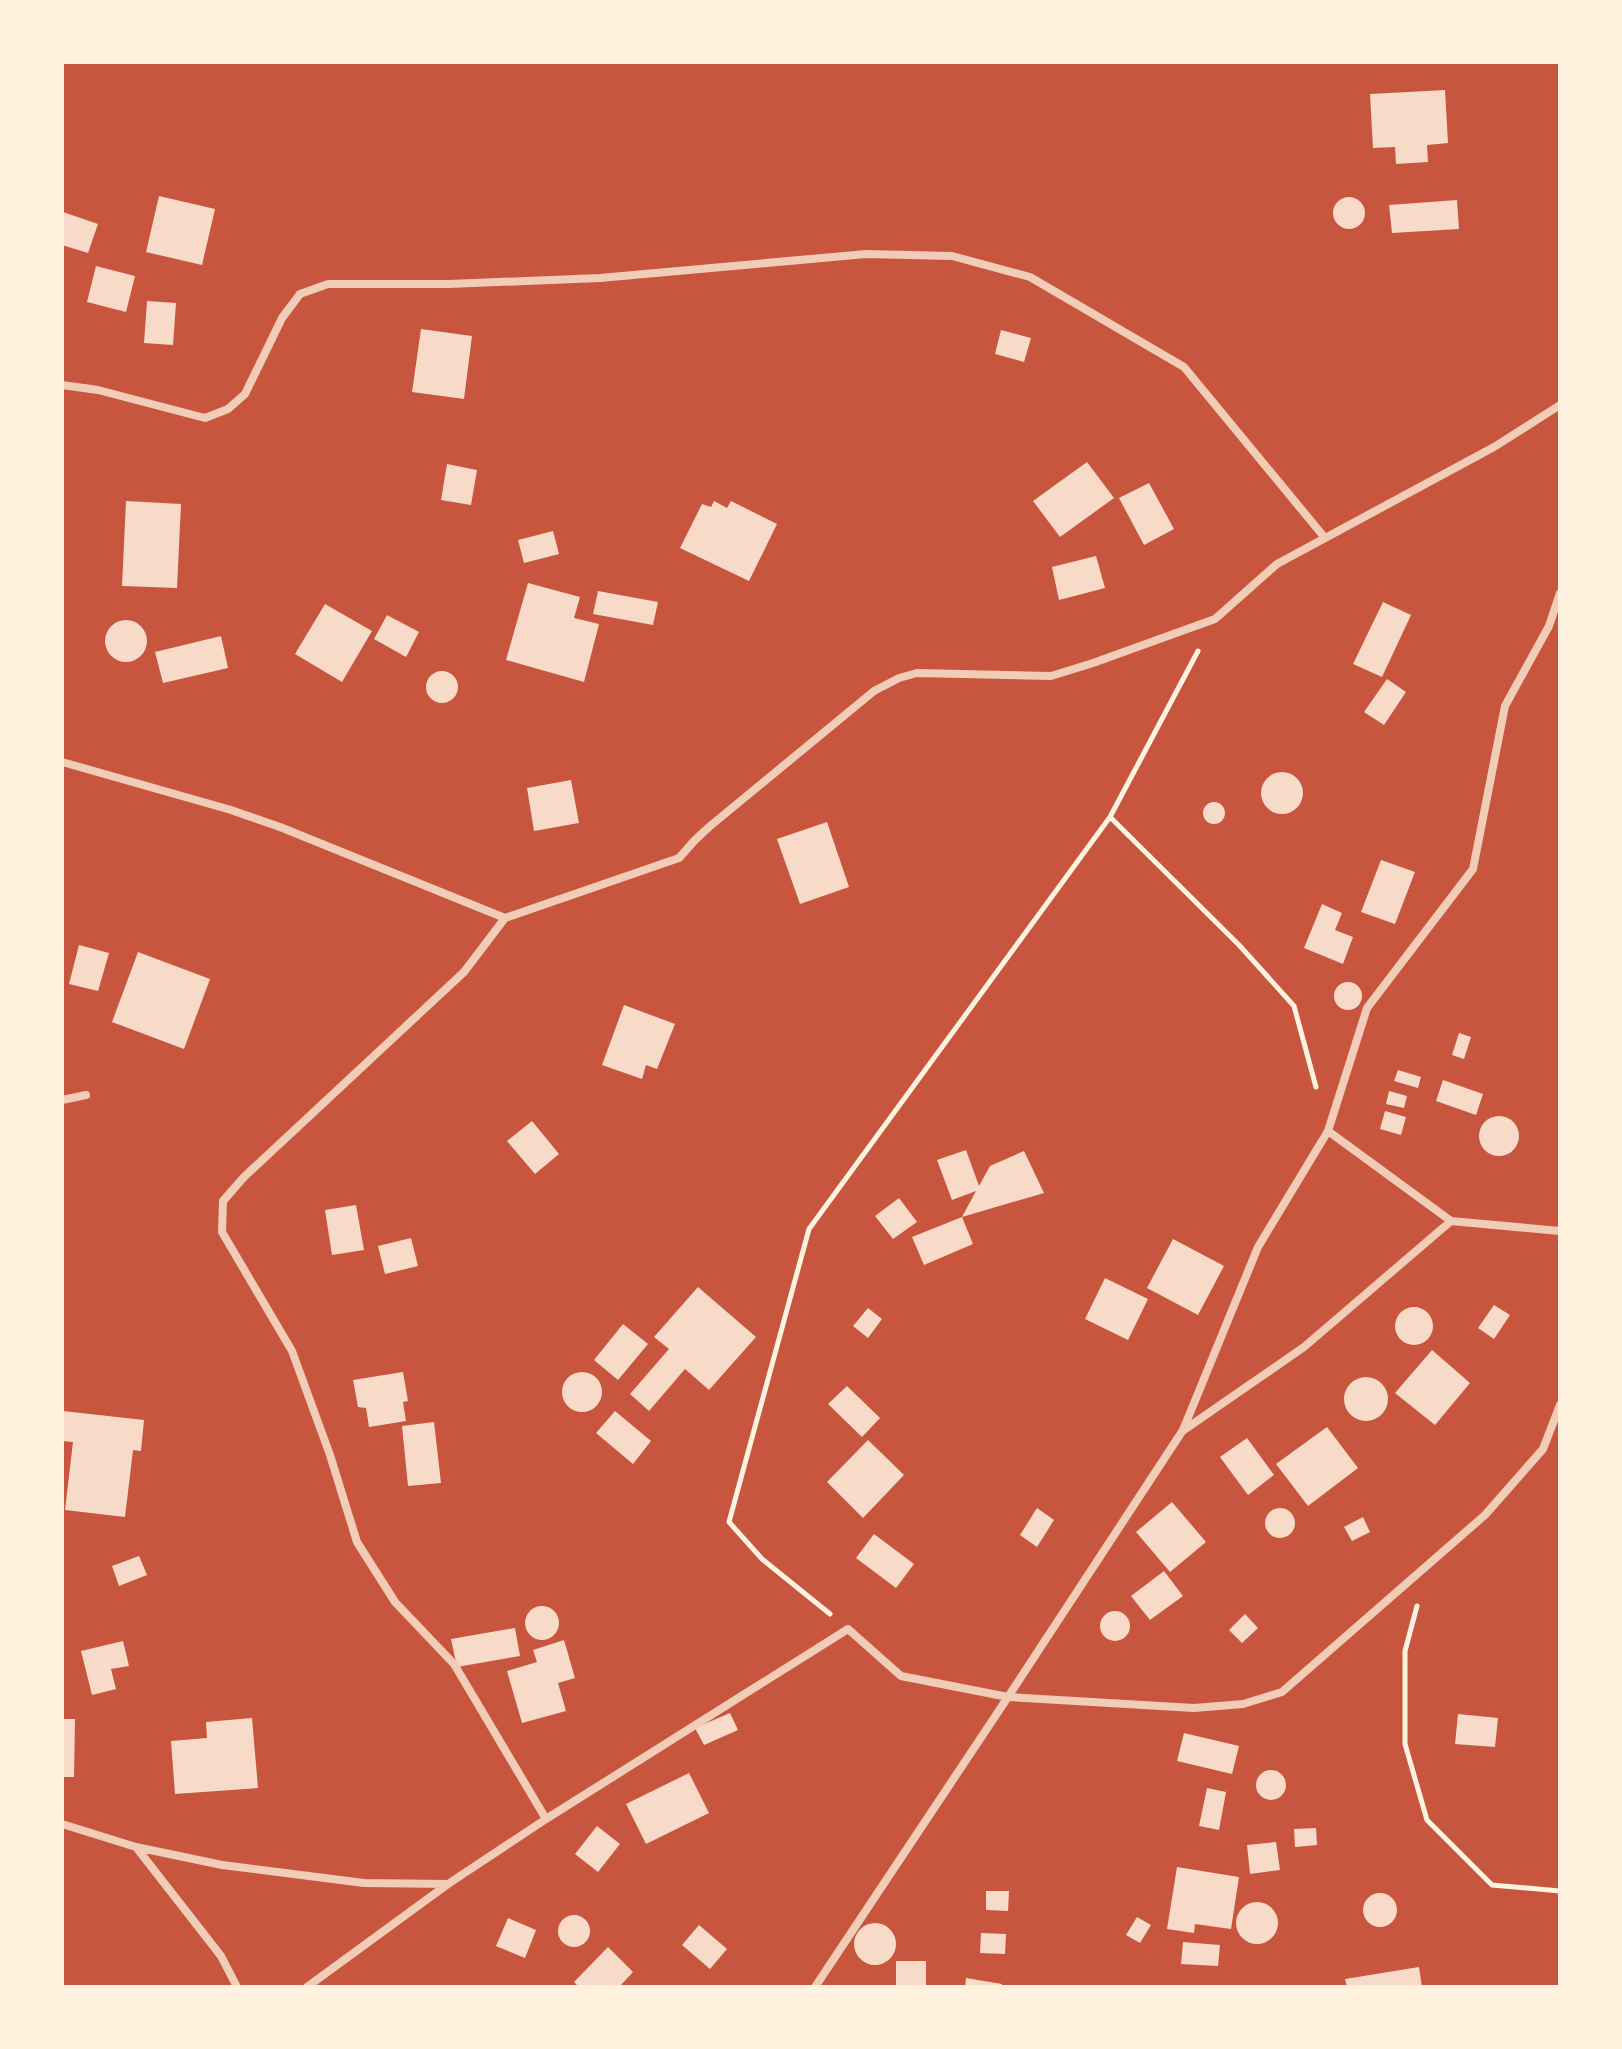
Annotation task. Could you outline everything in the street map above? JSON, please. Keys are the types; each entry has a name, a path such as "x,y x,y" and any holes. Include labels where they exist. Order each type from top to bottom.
{"street":[{"path":"62,385 98,390 205,418 228,409 245,394 282,318 300,294 328,284 448,284 600,278 866,254 952,256 1030,277 1184,367 1325,538"},
{"path":"546,1819 454,1664 395,1602 357,1542 330,1455 292,1351 222,1232 223,1201 464,972 505,918 679,858 709,827 874,691 917,673 1051,676 1215,619 1277,564 1494,447 1559,403"},
{"path":"815,1987 1183,1430 1258,1247 1328,1131 1367,1008 1473,869 1505,706 1549,626 1560,593"},
{"path":"62,762 280,827 505,918"},
{"path":"62,1100 86,1095"},
{"path":"1328,1131 1451,1221 1560,1231"},
{"path":"1183,1430 1304,1347 1451,1221"},
{"path":"307,1987 448,1884 546,1819 848,1629 901,1676 1008,1697 1194,1708 1243,1704 1282,1692 1485,1515 1543,1449 1560,1405"},
{"path":"62,1824 136,1847 222,1865 364,1883 448,1884"},
{"path":"136,1847 221,1956 237,1987"}],"path":[{"path":"848,1629 762,1559 729,1522 809,1229 1110,817 1215,619"},
{"path":"1110,817 1239,945 1294,1006 1328,1131"},
{"path":"1429,1563 1405,1651 1405,1744 1427,1820 1492,1885 1560,1891"}],"building":[{"path":"1445,90 1448,143 1427,145 1428,162 1396,164 1395,147 1373,148 1370,94"},
{"path":"159,196 215,209 202,265 146,252"},
{"path":"1349,197 1360,202 1365,213 1360,224 1349,229 1338,224 1333,213 1338,202"},
{"path":"1457,200 1459,229 1392,233 1389,205"},
{"path":"63,212 98,224 88,253 62,245"},
{"path":"96,266 135,276 126,312 87,302"},
{"path":"147,301 176,303 173,345 144,343"},
{"path":"421,329 472,336 464,399 412,392"},
{"path":"1001,330 1031,338 1024,362 995,354"},
{"path":"1087,462 1114,498 1060,537 1033,501"},
{"path":"447,464 477,470 471,505 441,500"},
{"path":"1149,483 1174,529 1144,545 1119,498"},
{"path":"126,501 181,504 177,588 122,586"},
{"path":"714,501 727,508 731,501 777,524 749,581 680,548 702,504 711,507"},
{"path":"553,531 559,554 524,563 518,540"},
{"path":"1096,556 1105,588 1059,600 1052,567"},
{"path":"528,583 580,597 574,618 599,624 584,682 506,660"},
{"path":"598,591 658,602 653,625 593,614"},
{"path":"1383,602 1411,615 1382,677 1353,664"},
{"path":"325,604 372,631 342,682 295,654"},
{"path":"387,615 419,632 406,657 374,639"},
{"path":"126,620 141,626 147,641 141,656 126,662 111,656 105,641 111,626"},
{"path":"221,636 228,668 163,683 155,652"},
{"path":"442,671 454,675 458,687 454,699 442,703 430,699 426,687 430,675"},
{"path":"1387,679 1406,692 1384,725 1364,712"},
{"path":"1282,772 1297,778 1303,793 1297,808 1282,814 1267,808 1261,793 1267,778"},
{"path":"571,780 579,823 534,831 527,788"},
{"path":"1214,802 1222,805 1225,813 1222,821 1214,824 1206,821 1203,813 1206,805"},
{"path":"827,822 849,887 800,904 777,839"},
{"path":"1381,860 1415,872 1395,924 1361,912"},
{"path":"1322,904 1342,913 1335,930 1353,937 1343,964 1304,948"},
{"path":"79,945 109,953 98,991 69,984"},
{"path":"138,952 210,979 184,1049 112,1022"},
{"path":"1348,982 1358,986 1362,996 1358,1006 1348,1010 1338,1006 1334,996 1338,986"},
{"path":"624,1005 675,1024 657,1069 646,1065 642,1079 602,1065"},
{"path":"1459,1033 1471,1037 1464,1059 1452,1055"},
{"path":"1398,1070 1421,1077 1418,1088 1394,1081"},
{"path":"1443,1080 1483,1094 1476,1115 1436,1101"},
{"path":"1389,1091 1407,1096 1404,1108 1386,1104"},
{"path":"1385,1111 1406,1117 1401,1135 1380,1129"},
{"path":"1499,1116 1513,1122 1519,1136 1513,1150 1499,1156 1485,1150 1479,1136 1485,1122"},
{"path":"532,1121 559,1154 535,1174 507,1141"},
{"path":"966,1150 979,1186 990,1166 1024,1151 1044,1193 962,1217 976,1191 952,1200 937,1160"},
{"path":"899,1198 917,1222 893,1239 875,1216"},
{"path":"356,1205 364,1250 332,1255 325,1210"},
{"path":"962,1217 973,1244 924,1265 912,1237"},
{"path":"411,1238 418,1266 385,1274 378,1246"},
{"path":"1173,1239 1224,1266 1198,1315 1147,1288"},
{"path":"1105,1278 1148,1299 1128,1340 1085,1319"},
{"path":"698,1287 756,1337 709,1390 685,1369 649,1411 630,1394 669,1349 654,1337"},
{"path":"1494,1305 1510,1315 1494,1339 1478,1328"},
{"path":"1414,1307 1428,1312 1433,1326 1428,1340 1414,1345 1400,1340 1395,1326 1400,1312"},
{"path":"868,1308 882,1319 868,1338 853,1326"},
{"path":"623,1324 648,1344 618,1380 594,1360"},
{"path":"1432,1350 1470,1383 1435,1425 1395,1393"},
{"path":"403,1372 408,1401 403,1402 406,1421 369,1427 366,1408 358,1407 353,1380"},
{"path":"582,1372 596,1378 602,1392 596,1406 582,1412 568,1406 562,1392 568,1378"},
{"path":"1366,1377 1381,1384 1388,1399 1381,1414 1366,1421 1351,1414 1344,1399 1351,1384"},
{"path":"847,1386 880,1418 862,1437 828,1404"},
{"path":"63,1411 144,1420 141,1451 133,1450 125,1517 65,1510 73,1442 62,1441"},
{"path":"615,1411 651,1441 633,1464 596,1433"},
{"path":"434,1422 441,1483 408,1486 402,1426"},
{"path":"1327,1427 1358,1468 1308,1506 1276,1464"},
{"path":"1247,1438 1274,1475 1248,1495 1220,1457"},
{"path":"868,1440 904,1475 863,1518 827,1482"},
{"path":"1172,1502 1206,1542 1170,1572 1136,1532"},
{"path":"1037,1508 1054,1520 1037,1547 1020,1535"},
{"path":"1280,1508 1291,1512 1295,1523 1291,1534 1280,1538 1269,1534 1265,1523 1269,1512"},
{"path":"1363,1517 1370,1532 1352,1541 1344,1527"},
{"path":"874,1534 914,1564 896,1588 856,1558"},
{"path":"139,1556 147,1575 119,1586 112,1566"},
{"path":"1164,1571 1183,1596 1150,1620 1131,1596"},
{"path":"542,1606 554,1611 559,1623 554,1635 542,1640 530,1635 525,1623 530,1611"},
{"path":"1115,1611 1121,1612 1129,1620 1129,1632 1121,1640 1115,1641 1109,1640 1101,1632 1100,1626 1101,1620 1109,1612"},
{"path":"1245,1614 1258,1628 1242,1643 1229,1630"},
{"path":"515,1628 520,1656 457,1667 451,1639"},
{"path":"564,1640 575,1678 558,1683 566,1711 522,1723 507,1671 537,1662 533,1650"},
{"path":"123,1641 129,1666 111,1669 116,1689 92,1695 81,1651"},
{"path":"730,1713 738,1730 704,1745 695,1728"},
{"path":"1458,1714 1498,1718 1495,1747 1455,1744"},
{"path":"252,1718 258,1788 175,1794 171,1741 207,1738 206,1722"},
{"path":"62,1719 75,1719 74,1777 62,1777"},
{"path":"1184,1733 1239,1746 1232,1774 1177,1761"},
{"path":"1271,1770 1277,1771 1285,1779 1285,1791 1277,1799 1271,1800 1265,1799 1257,1791 1256,1785 1257,1779 1265,1771"},
{"path":"689,1773 709,1813 646,1844 626,1804"},
{"path":"1207,1788 1226,1792 1219,1830 1199,1826"},
{"path":"597,1826 620,1844 598,1872 575,1854"},
{"path":"1316,1828 1317,1845 1295,1847 1294,1829"},
{"path":"1276,1842 1280,1870 1250,1874 1247,1845"},
{"path":"1177,1867 1239,1877 1231,1929 1195,1924 1194,1933 1167,1929"},
{"path":"986,1891 1009,1891 1008,1911 986,1910"},
{"path":"1380,1893 1392,1898 1397,1910 1392,1922 1380,1927 1368,1922 1363,1910 1368,1898"},
{"path":"1257,1902 1272,1908 1278,1923 1272,1938 1257,1944 1242,1938 1236,1923 1242,1908"},
{"path":"574,1915 585,1920 590,1931 585,1942 574,1947 563,1942 558,1931 563,1920"},
{"path":"1137,1917 1151,1925 1140,1943 1126,1935"},
{"path":"508,1918 536,1930 525,1958 496,1946"},
{"path":"875,1923 890,1929 896,1944 890,1959 875,1965 860,1959 854,1944 860,1929"},
{"path":"699,1925 727,1949 710,1969 682,1945"},
{"path":"981,1933 1006,1934 1005,1954 980,1953"},
{"path":"1183,1942 1220,1945 1218,1966 1181,1964"},
{"path":"608,1947 633,1972 619,1987 579,1987 574,1982"},
{"path":"896,1961 926,1961 926,1987 896,1987"},
{"path":"1419,1967 1422,1987 1347,1987 1345,1979"},
{"path":"966,1978 1002,1984 1002,1987 965,1987"}]}
